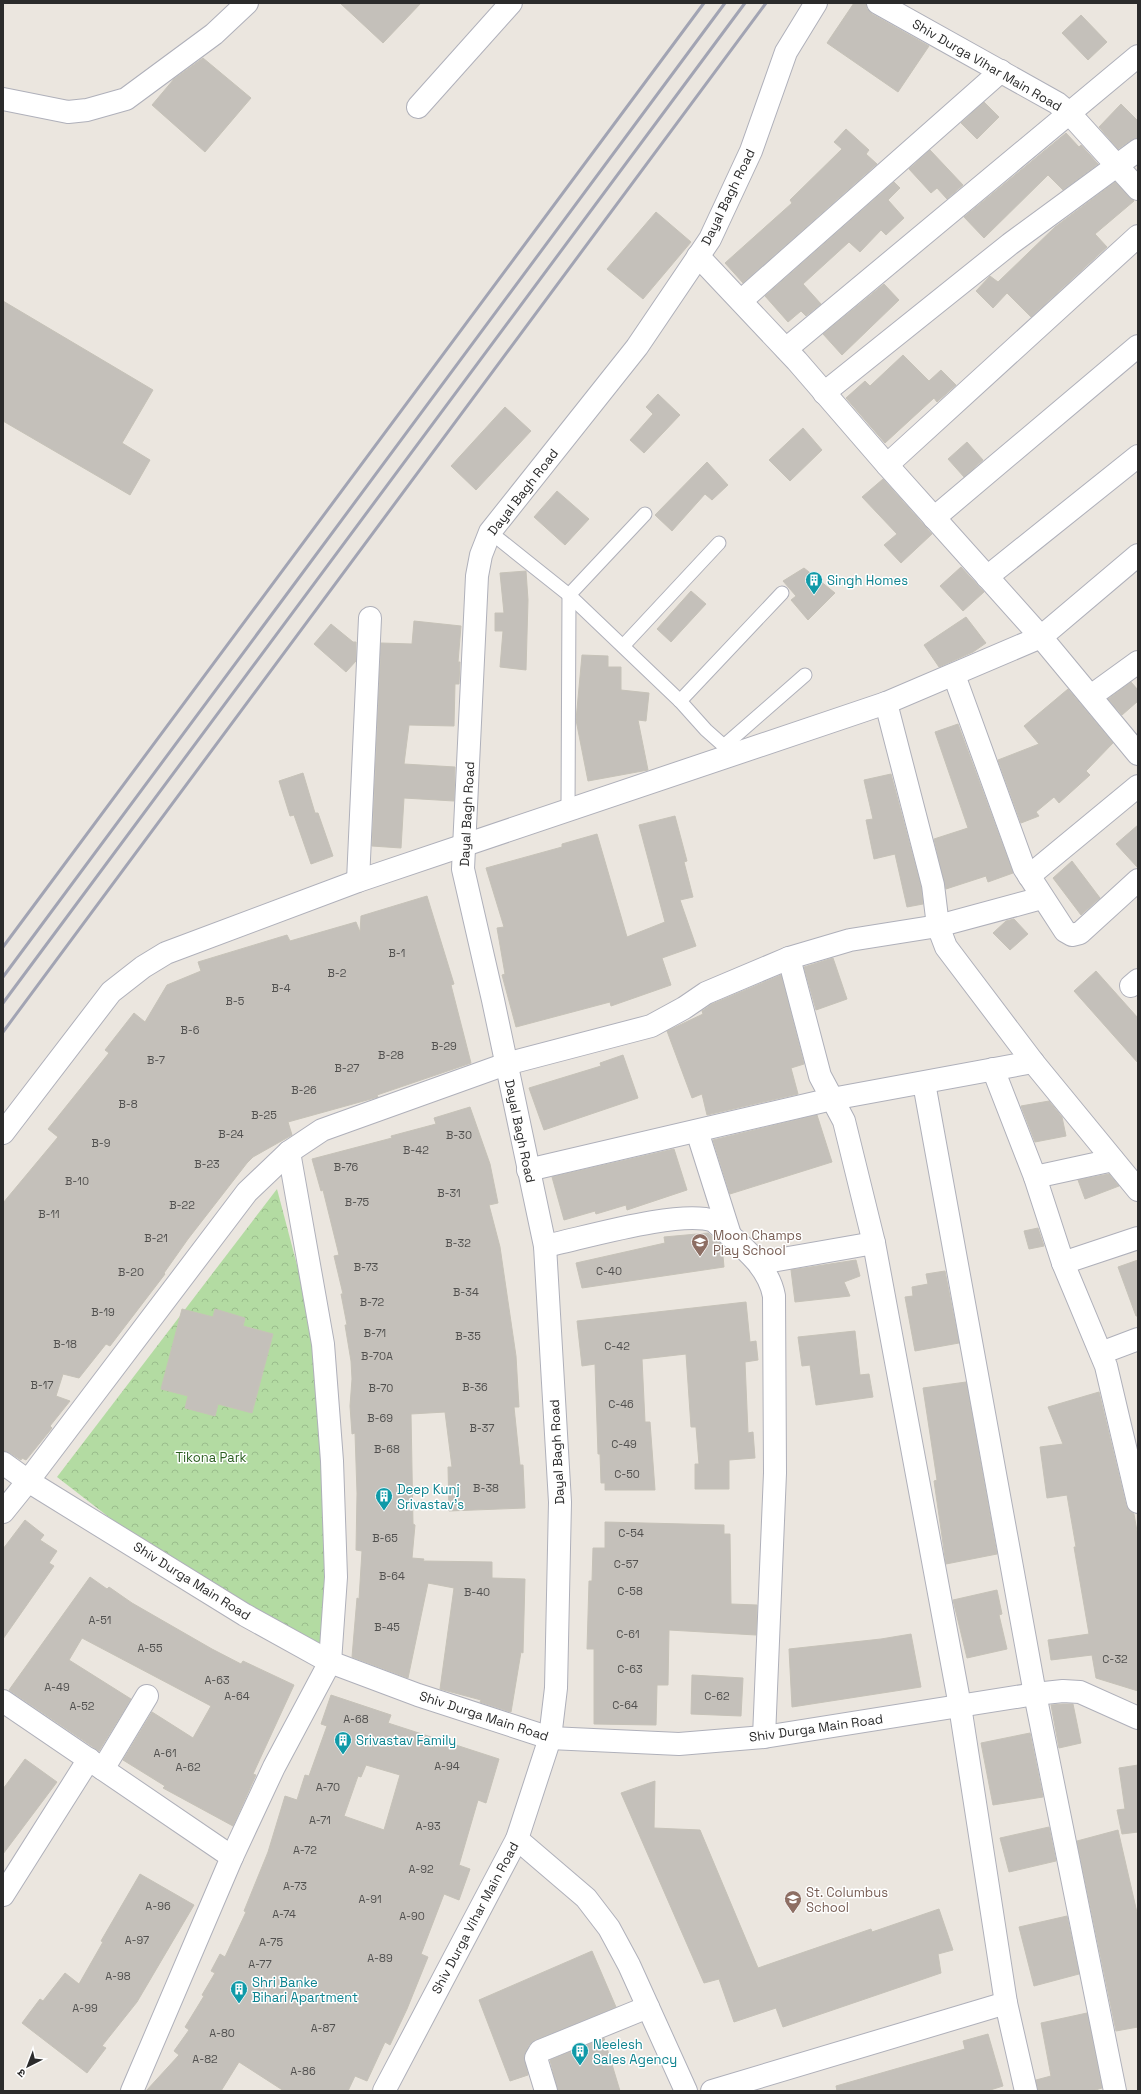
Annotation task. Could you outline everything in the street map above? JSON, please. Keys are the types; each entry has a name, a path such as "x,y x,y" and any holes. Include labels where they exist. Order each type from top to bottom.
{"street":[{"path":"3,99 68,112 87,110 126,99 214,34 247,3"},
{"path":"418,107 511,3"},
{"name":"Dayal Bagh Road","path":"550,1738 556,1688 560,1502 545,1246 463,869 477,576 481,555 490,532 637,347 710,239 751,150 786,52 816,3"},
{"name":"Shiv Durga Vihar Main Road","path":"878,3 1057,103 1070,114 1138,189"},
{"path":"786,349 1138,56"},
{"path":"742,300 1001,71"},
{"path":"824,392 1010,244 1138,150"},
{"path":"887,465 1138,236"},
{"path":"698,256 742,300 934,518 1042,637 1138,754"},
{"path":"934,518 1138,346"},
{"path":"987,577 1138,456"},
{"path":"3,1133 112,992 143,967 166,953 358,881 568,810 729,750 886,703 1042,637 1138,555"},
{"path":"358,881 370,618"},
{"path":"1091,696 1138,662"},
{"path":"954,675 1024,868 1042,898 1065,931 1072,935 1080,933 1138,880"},
{"path":"886,703 933,885 938,926 946,947 1033,1062 1138,1190"},
{"path":"1029,876 1138,786"},
{"path":"3,1512 247,1192 288,1152 322,1130 506,1064 651,1026 684,1008 706,993 789,958 867,936 938,926 1042,898"},
{"path":"789,958 820,1076 844,1122 874,1243 960,1706 1006,2003 1026,2091"},
{"path":"528,1170 832,1099 1033,1062"},
{"path":"993,1069 1035,1177 1063,1263 1101,1354 1138,1502"},
{"path":"924,1083 1035,1694 1115,2091"},
{"path":"697,1131 730,1236"},
{"path":"132,2091 232,1856 274,1767 330,1662 336,1577 332,1461 323,1344 316,1293 288,1152"},
{"path":"1035,1177 1113,1160"},
{"path":"545,1246 656,1222 698,1217 714,1221 760,1263 772,1286 774,1319 775,1473 764,1737"},
{"path":"1063,1263 1138,1238"},
{"path":"760,1263 874,1243"},
{"path":"1101,1354 1138,1339"},
{"name":"Shiv Durga Main Road","path":"3,1463 28,1481 245,1615 330,1662 418,1695 550,1738 679,1744 764,1737 1035,1694 1063,1691 1080,1692 1138,1718"},
{"path":"3,1895 96,1764 147,1696"},
{"path":"3,1701 232,1856"},
{"name":"Shiv Durga Vihar Main Road","path":"384,2091 517,1839 550,1738"},
{"path":"517,1839 586,1898 609,1928 629,1965 686,2091"},
{"path":"712,2091 1006,2003"},
{"path":"546,2091 536,2058 540,2051 648,2007"}],"lane":[{"path":"568,810 568,595 645,514"},
{"path":"490,532 568,595 680,701 706,730 729,750 805,675"},
{"path":"623,646 719,543"},
{"path":"680,701 782,593"}],"green space":[{"name":"Tikona Park","path":"277,1189 317,1341 328,1654 176,1569 57,1477"}],"building":[{"path":"340,3 421,3 383,43"},
{"path":"854,3 866,3 867,9 872,14 929,46 898,92 827,43"},
{"path":"1081,15 1107,42 1088,60 1062,33"},
{"path":"203,58 251,98 205,152 152,105 174,79"},
{"path":"984,102 999,117 977,139 961,123"},
{"path":"1121,104 1138,121 1138,138 1131,140 1118,149 1099,127"},
{"path":"846,129 869,150 866,154 877,164 743,283 725,263 792,203 790,200 842,149 834,142"},
{"path":"1066,133 1079,147 1081,145 1098,164 1063,190 1048,175 984,238 964,217"},
{"path":"930,150 963,185 947,199 937,188 931,193 909,169"},
{"path":"894,182 900,188 888,200 904,218 886,235 881,230 860,252 849,242 803,284 821,304 806,316 801,311 788,322 765,296"},
{"path":"1115,182 1134,201 1095,234 1107,247 1031,317 1007,293 993,308 976,291 990,276 998,282 1055,227"},
{"path":"656,212 691,242 643,299 607,269"},
{"path":"884,284 899,300 842,355 823,334"},
{"path":"3,301 153,390 122,443 150,460 130,495 3,421"},
{"path":"903,355 929,381 941,370 956,385 937,402 934,398 885,443 846,398 865,381 870,386"},
{"path":"658,394 680,415 644,453 630,440 653,414 646,407"},
{"path":"505,407 531,431 476,490 451,466"},
{"path":"803,428 822,450 790,481 769,460"},
{"path":"967,442 983,460 964,477 948,459"},
{"path":"707,462 728,485 712,500 705,494 672,531 655,515"},
{"path":"883,479 932,534 901,563 884,545 897,534 862,497"},
{"path":"557,491 589,519 565,545 534,517"},
{"path":"961,567 984,592 963,611 940,586"},
{"name":"Singh Homes","path":"804,568 835,593 808,620 791,600 796,596 783,581"},
{"path":"526,571 528,600 526,670 500,667 503,631 495,631 495,613 504,613 500,573"},
{"path":"691,591 706,604 671,642 657,629"},
{"path":"966,617 986,643 973,652 939,667 924,645"},
{"path":"414,621 461,626 458,662 460,662 459,684 455,684 454,726 409,725 404,764 455,767 454,801 404,798 401,848 372,846 381,643 412,644"},
{"path":"331,624 353,642 356,642 356,661 346,672 314,644"},
{"path":"582,655 608,656 608,667 621,667 621,690 649,693 646,721 638,720 648,770 588,781 576,720"},
{"path":"1131,682 1138,690 1138,701 1122,715 1108,699"},
{"path":"1068,689 1113,743 1086,771 1090,775 1059,803 1054,797 1036,812 1039,816 1021,823 998,760 1039,744 1024,726"},
{"path":"958,724 1013,873 988,882 986,876 946,889 934,839 968,828 935,732"},
{"path":"303,773 315,813 318,813 333,856 311,864 294,815 290,816 279,781"},
{"path":"891,774 921,887 923,904 907,907 895,854 874,859 866,820 873,819 864,780"},
{"path":"675,816 687,861 684,862 693,897 680,900 696,946 662,958 671,985 611,1006 610,1002 516,1027 502,975 505,974 497,928 504,927 486,868 562,847 562,844 597,834 627,937 665,922 639,825"},
{"path":"1138,825 1138,868 1116,844"},
{"path":"1072,861 1100,898 1081,915 1053,878"},
{"path":"427,896 454,984 451,985 471,1063 377,1095 378,1097 288,1122 292,1135 253,1157 247,1163 188,1239 164,1273 165,1274 110,1346 106,1344 79,1378 63,1374 56,1396 70,1401 50,1426 52,1428 26,1460 22,1458 21,1460 10,1453 3,1451 3,1203 58,1137 48,1129 109,1053 105,1050 134,1013 145,1022 167,985 201,971 198,962 287,935 290,941 356,922 360,932 361,916"},
{"path":"1014,919 1028,934 1010,950 993,933 1006,921"},
{"path":"833,958 847,999 816,1010 804,967"},
{"path":"1096,971 1138,1018 1138,1063 1074,991"},
{"path":"781,975 804,1064 791,1068 798,1094 707,1115 702,1094 692,1098 667,1031 703,1014 702,1011 712,1004"},
{"path":"623,1055 638,1098 544,1130 529,1088 601,1066 600,1063"},
{"path":"1049,1101 1062,1117 1066,1136 1035,1142 1021,1106"},
{"path":"470,1107 490,1164 498,1203 489,1205 500,1247 516,1356 519,1407 514,1407 520,1465 523,1465 525,1508 449,1511 448,1467 452,1467 445,1412 411,1414 413,1524 415,1525 412,1558 424,1559 423,1561 492,1562 492,1578 525,1579 523,1653 521,1652 511,1712 480,1702 481,1700 440,1689 454,1588 428,1583 408,1678 352,1657 357,1598 359,1599 362,1551 356,1550 357,1493 355,1433 352,1434 350,1406 352,1379 351,1361 345,1325 347,1325 341,1294 343,1294 334,1256 339,1255 323,1190 321,1191 312,1159 392,1138 391,1136 436,1124 434,1118"},
{"path":"817,1115 832,1162 730,1194 713,1140"},
{"path":"674,1149 687,1190 627,1210 626,1205 596,1214 595,1211 564,1220 552,1177"},
{"path":"1109,1174 1119,1186 1085,1199 1078,1180"},
{"path":"1038,1228 1044,1246 1029,1249 1024,1231"},
{"path":"708,1233 722,1245 724,1267 582,1288 576,1263 665,1243 664,1237"},
{"path":"856,1260 860,1276 844,1282 850,1296 795,1302 791,1270"},
{"path":"1138,1260 1138,1316 1136,1316 1118,1267"},
{"path":"945,1271 959,1343 915,1351 905,1297 913,1296 912,1287 928,1284 926,1274"},
{"path":"746,1302 750,1342 756,1341 758,1360 745,1362 748,1433 753,1432 755,1458 729,1460 729,1489 695,1489 695,1464 699,1464 696,1427 691,1427 686,1354 642,1359 645,1422 650,1422 655,1490 605,1490 605,1483 601,1483 600,1454 598,1454 595,1364 582,1366 577,1321"},
{"path":"182,1309 213,1317 215,1309 245,1318 243,1326 273,1334 252,1413 218,1404 215,1416 185,1408 188,1396 161,1389"},
{"path":"855,1331 860,1375 869,1374 873,1397 816,1405 810,1365 802,1366 798,1337"},
{"path":"966,1382 997,1554 946,1564 934,1481 937,1480 923,1388"},
{"path":"1099,1392 1126,1505 1134,1514 1138,1537 1138,1691 1096,1678 1092,1655 1051,1660 1048,1640 1089,1634 1074,1547 1076,1547 1067,1495 1047,1498 1040,1447 1063,1444 1048,1407"},
{"path":"25,1520 44,1535 40,1540 57,1551 49,1563 54,1566 3,1639 3,1549"},
{"path":"605,1522 724,1525 724,1534 730,1534 731,1604 757,1605 756,1635 669,1630 668,1685 657,1685 656,1725 594,1724 594,1649 587,1649 589,1581 592,1581 593,1548 605,1548"},
{"path":"90,1577 107,1589 109,1587 132,1603 212,1649 241,1664 243,1661 294,1685 253,1774 256,1775 233,1826 163,1788 165,1786 123,1760 152,1712 193,1738 211,1706 82,1638 69,1660 131,1699 99,1751 9,1690"},
{"path":"997,1590 1002,1614 999,1615 1007,1649 967,1658 953,1600"},
{"path":"911,1634 921,1687 792,1707 789,1649 881,1639"},
{"path":"692,1675 743,1678 741,1716 691,1714"},
{"path":"331,1695 391,1715 388,1723 499,1759 486,1803 478,1800 459,1865 470,1869 459,1900 444,1894 421,1954 428,1957 407,2009 390,2045 385,2042 367,2081 355,2076 348,2091 284,2091 239,2062 221,2091 146,2091 179,2055 174,2051 189,2030 185,2027 204,1996 202,1995 215,1973 211,1971 220,1954 225,1957 246,1912 244,1911 268,1852 285,1796 297,1800 305,1775 309,1776 327,1726 321,1724","holes":["366,1765 400,1775 384,1830 344,1816 358,1776 361,1777"]},
{"path":"1073,1704 1081,1743 1059,1748 1051,1705"},
{"path":"1030,1733 1043,1797 993,1805 981,1743"},
{"path":"25,1759 57,1782 3,1854 3,1789"},
{"path":"1138,1765 1138,1832 1122,1834 1117,1810 1125,1809 1119,1768"},
{"name":"St. Columbus School","path":"655,1781 654,1828 700,1830 758,1968 871,1929 872,1932 939,1909 953,1950 938,1954 941,1973 783,2027 776,2008 734,2022 719,1979 704,1983 621,1793"},
{"path":"1049,1827 1056,1861 1009,1872 1000,1838"},
{"path":"1118,1830 1138,1917 1138,2027 1116,2031 1077,1841"},
{"path":"140,1874 194,1905 137,2002 102,2046 106,2048 87,2073 22,2023 40,1999 43,2001 65,1973 79,1984 103,1942 101,1941"},
{"path":"1067,1916 1079,1974 1034,1986 1019,1927"},
{"path":"592,1951 616,2007 535,2040 529,2045 524,2056 528,2075 510,2081 479,2000"},
{"path":"1087,2013 1102,2088 1092,2091 1038,2091 1036,2080 1051,2076 1041,2023"},
{"path":"988,2034 1003,2086 987,2091 837,2091 836,2086 965,2049 963,2041"},
{"path":"604,2038 620,2091 558,2091 550,2060"}],"railway":[{"path":"3,947 704,3"},
{"path":"3,977 725,3"},
{"path":"3,1003 745,3"},
{"path":"3,1032 766,3"}],"place":[{"name":"Singh Homes","path":"814,595"},
{"name":"Moon Champs Play School","path":"700,1257"},
{"name":"Deep Kunj Srivastav's","path":"384,1511"},
{"name":"Srivastav Family","path":"343,1755"},
{"name":"St. Columbus School","path":"793,1914"},
{"name":"Shri Banke Bihari Apartment","path":"239,2004"},
{"name":"Neelesh Sales Agency","path":"580,2066"}]}
